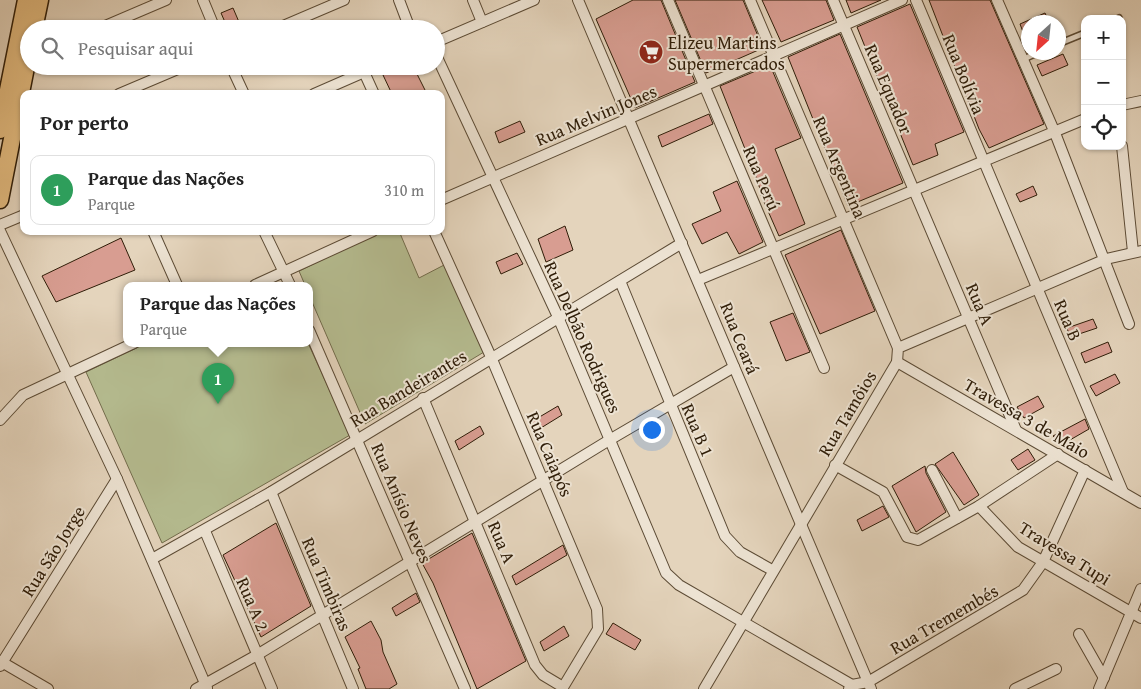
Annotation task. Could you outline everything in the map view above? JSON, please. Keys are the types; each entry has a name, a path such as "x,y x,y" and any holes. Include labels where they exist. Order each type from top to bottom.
{"main road":[{"path":"24,20 26,0"},
{"path":"36,20 40,0"},
{"path":"12,134 20,57"},
{"path":"21,90 24,75"},
{"path":"0,200 20,95"}],"street":[{"path":"119,20 166,0"},
{"path":"203,0 211,20"},
{"path":"297,20 344,0"},
{"path":"399,0 407,20"},
{"path":"473,0 482,22"},
{"path":"445,38 534,0"},
{"name":"Rua Ceará","path":"578,0 630,118 734,368 870,686"},
{"name":"Rua Perú","path":"668,0 706,85 824,368"},
{"name":"Rua Argentina","path":"750,0 898,348"},
{"name":"Rua Equador","path":"833,0 915,192"},
{"name":"Rua Melvin Jones","path":"445,198 902,0"},
{"name":"Rua Bolívia","path":"916,0 983,161"},
{"path":"997,0 1021,52"},
{"path":"1024,60 1106,259 1129,324"},
{"name":"Rua Delbão Rodrigues","path":"445,74 558,317 666,573 679,585 744,621 851,687"},
{"path":"129,90 164,75"},
{"path":"235,75 242,90"},
{"path":"323,90 357,75"},
{"path":"365,75 372,90"},
{"path":"1126,104 1141,101"},
{"path":"698,280 915,192 983,161 1081,121"},
{"path":"898,348 1106,259 1137,252 1123,150"},
{"name":"Rua B","path":"983,161 1122,492"},
{"name":"Rua A","path":"915,192 1016,430"},
{"path":"0,225 20,217"},
{"path":"0,231 117,479 206,686"},
{"path":"155,235 176,282"},
{"path":"266,235 289,282"},
{"path":"262,282 364,235"},
{"name":"Rua Caiapós","path":"436,235 491,357 597,609 598,628 563,688"},
{"name":"Rua Bandeirantes","path":"152,559 205,531 271,492 423,398 620,282 682,243"},
{"name":"Rua B 1","path":"620,282 724,536 740,552 772,570"},
{"name":"Rua Anísio Neves","path":"313,339 465,689"},
{"path":"0,420 23,395 126,347"},
{"name":"Rua Tamôios","path":"704,689 772,570 897,362 898,348"},
{"name":"Travessa 3 de Maio","path":"897,362 1141,503"},
{"path":"196,689 206,686 611,439 734,368"},
{"name":"Rua A","path":"423,398 536,665 543,675 563,688"},
{"path":"835,465 883,492 907,537 918,540 979,506 1058,454"},
{"path":"932,470 957,518"},
{"name":"Rua Tremembés","path":"851,687 870,686 1014,597 1029,583 1043,562 1084,470"},
{"name":"Rua São Jorge","path":"1,663 117,479"},
{"name":"Rua Timbiras","path":"271,492 353,689"},
{"name":"Travessa Tupi","path":"979,506 1011,541 1043,562 1141,618"},
{"name":"Rua A 2","path":"205,531 272,689"},
{"path":"1099,689 1141,589"},
{"path":"1079,634 1104,678"},
{"path":"1,663 48,689"},
{"path":"1016,689 1056,669"}],"lane":[{"path":"1066,41 1081,35"}],"green space":[{"path":"374,235 401,235 419,278 446,264 484,352 365,424 313,304 313,282 304,282 299,271"},
{"path":"139,347 310,347 350,435 162,543 86,372"}],"building":[{"name":"Elizeu Martins Supermercados","path":"633,0 661,0 695,82 635,108 596,19"},
{"path":"675,0 743,0 763,48 706,73"},
{"path":"762,0 826,0 834,20 781,42"},
{"path":"846,0 881,0 851,13"},
{"path":"929,0 990,0 1044,124 989,148 979,129"},
{"path":"910,4 964,132 935,144 938,155 913,165 857,27"},
{"path":"233,8 238,20 224,20 221,13"},
{"path":"840,34 903,183 848,206 788,57"},
{"path":"1049,60 1066,60 1068,65 1042,76 1037,65"},
{"path":"770,65 801,138 775,149 805,224 779,236 761,195 755,174 720,86"},
{"path":"383,75 418,75 425,90 390,90"},
{"path":"709,114 713,124 662,147 658,136"},
{"path":"520,121 525,132 499,143 495,132"},
{"path":"737,181 763,242 739,254 727,232 702,244 692,224 721,211 713,192"},
{"path":"1033,186 1037,195 1020,202 1016,194"},
{"path":"565,226 573,250 546,262 538,239"},
{"path":"841,230 875,311 820,334 785,255"},
{"path":"121,238 135,270 56,302 42,276"},
{"path":"517,253 523,264 501,274 496,262"},
{"path":"793,313 810,352 786,361 770,322"},
{"path":"1093,319 1097,328 1070,337 1067,328"},
{"path":"1108,342 1112,352 1085,363 1081,353"},
{"path":"1115,374 1120,383 1096,396 1090,386"},
{"path":"1038,396 1044,407 1024,418 1017,407"},
{"path":"558,406 562,415 536,431 531,422"},
{"path":"1085,419 1089,429 1063,444 1053,436"},
{"path":"480,426 484,434 459,450 455,441"},
{"path":"1028,449 1035,460 1018,470 1011,460"},
{"path":"953,452 979,495 964,505 935,464"},
{"path":"925,466 926,473 946,512 916,532 892,486"},
{"path":"883,506 889,517 862,531 857,520"},
{"path":"276,523 311,606 261,637 223,555"},
{"path":"472,533 526,661 477,689 433,583 422,563"},
{"path":"563,545 567,555 516,585 512,576"},
{"path":"416,593 420,602 396,616 392,608"},
{"path":"371,621 381,640 383,652 397,684 389,689 366,689 358,669 360,668 345,637"},
{"path":"613,623 641,640 635,650 606,634"},
{"path":"564,626 569,636 544,651 540,642"}],"place":[{"name":"Elizeu Martins Supermercados","path":"651,52"},
{"name":"Parque das Nações","path":"218,404"}]}
